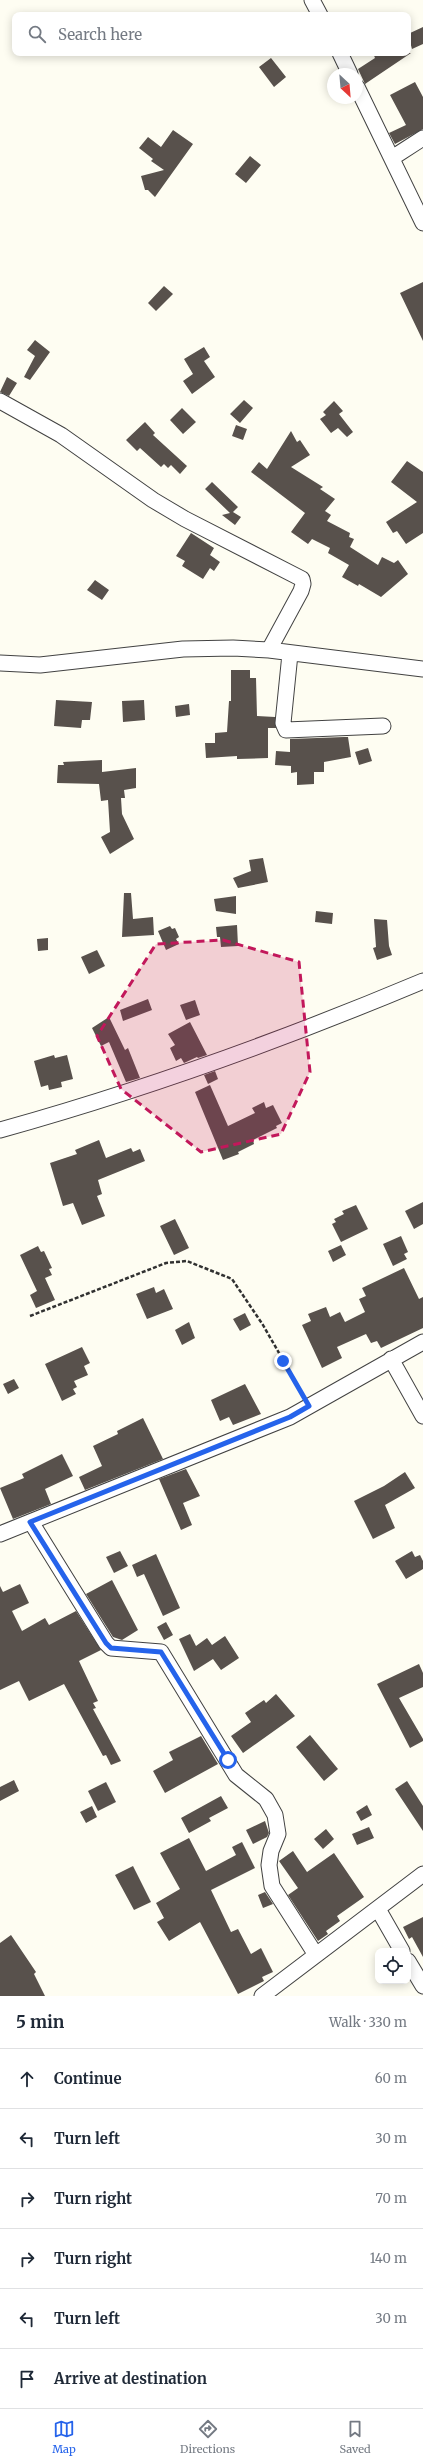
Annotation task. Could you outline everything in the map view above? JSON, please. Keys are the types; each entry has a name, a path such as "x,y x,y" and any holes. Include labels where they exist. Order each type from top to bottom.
{"street":[{"path":"312,0 318,12"},
{"path":"341,56 347,68"},
{"path":"363,99 423,223"},
{"path":"392,158 423,138"},
{"path":"0,401 61,435 153,500 185,519 302,579 303,584 301,591 269,650"},
{"path":"0,663 40,665 183,649 269,650 290,654 423,669"},
{"path":"290,654 283,723 286,730 383,726"},
{"path":"0,1130 82,1107 171,1077 325,1022 423,981"},
{"path":"0,1534 290,1417 423,1342"},
{"path":"391,1359 423,1416"},
{"path":"30,1522 106,1643 111,1648 161,1652 236,1775 266,1799 275,1815 278,1834 271,1851 269,1865 272,1886 316,1955"},
{"path":"262,1996 423,1874"},
{"path":"378,1909 400,1948"},
{"path":"411,1966 423,1986"}],"path":[{"path":"30,1316 166,1263 187,1261 232,1279 263,1325 309,1406"}],"highlighted area":[{"path":"223,940 299,962 310,1072 281,1134 201,1152 121,1089 97,1036 156,944"}],"building":[{"path":"423,27 423,44 412,49 411,33"},
{"path":"374,56 407,56 365,84 363,80 363,68 360,68 375,58"},
{"path":"271,58 286,77 274,87 259,67"},
{"path":"415,82 423,97 423,129 395,144 389,133 406,125 390,95"},
{"path":"173,130 193,144 155,197 148,190 145,190 141,176 164,170 151,161 153,159 139,148 148,137 161,147"},
{"path":"250,156 261,165 246,183 235,174"},
{"path":"423,282 423,341 400,293"},
{"path":"164,286 173,294 156,311 148,303"},
{"path":"35,340 50,352 30,380 24,377 35,356 27,350"},
{"path":"204,347 210,357 204,361 215,377 192,394 183,381 193,374 184,359"},
{"path":"7,377 17,383 9,396 0,392"},
{"path":"244,400 253,408 240,423 230,414"},
{"path":"334,401 343,411 339,414 353,432 347,437 338,428 331,433 320,419 326,415 323,412"},
{"path":"182,408 196,422 183,434 170,420"},
{"path":"145,422 155,433 153,435 187,466 180,474 171,465 168,468 164,464 161,467 140,448 137,451 126,440"},
{"path":"236,425 247,429 243,440 232,436"},
{"path":"291,431 297,442 300,440 310,455 291,467 323,487 320,489 335,499 325,511 331,515 327,521 350,533 349,537 354,539 350,547 378,565 382,557 394,563 398,560 408,574 381,597 359,584 358,586 342,577 349,565 328,553 330,548 312,539 308,544 291,532 305,513 251,472 259,462 267,469"},
{"path":"407,461 423,472 423,533 406,544 397,531 393,533 386,522 417,502 391,482"},
{"path":"212,482 238,507 233,512 241,517 235,525 222,515 230,513 205,489"},
{"path":"191,533 214,548 210,555 220,562 214,571 210,568 203,579 182,566 185,561 176,556"},
{"path":"95,580 109,590 102,600 87,590"},
{"path":"231,670 250,670 250,678 256,678 257,716 275,717 276,728 268,728 268,758 237,759 237,756 206,758 205,743 215,743 215,733 227,732 229,701 231,701"},
{"path":"56,700 92,702 90,720 82,720 81,728 54,726"},
{"path":"144,700 145,720 123,722 122,701"},
{"path":"189,704 190,715 176,717 175,706"},
{"path":"348,737 351,757 324,762 324,772 314,772 314,784 297,785 297,772 291,773 291,766 275,765 276,751 290,752 290,739"},
{"path":"368,748 372,761 359,765 355,752"},
{"path":"102,760 102,772 136,768 136,788 124,790 125,798 121,798 122,814 134,839 110,854 101,837 110,832 108,800 101,801 99,784 57,783 58,765 64,765 63,762"},
{"path":"263,858 268,882 238,888 233,878 251,871 249,860"},
{"path":"124,893 131,893 133,919 153,917 154,935 122,937"},
{"path":"236,896 236,914 216,911 214,899"},
{"path":"316,911 333,913 332,924 315,922"},
{"path":"374,919 387,920 389,946 392,955 377,960 373,948 376,947"},
{"path":"237,925 238,946 221,947 220,937 217,937 216,927"},
{"path":"170,926 172,929 175,928 179,937 176,939 179,944 166,950 158,931"},
{"path":"48,938 48,950 38,951 37,939"},
{"path":"97,950 105,966 89,974 81,957"},
{"path":"148,999 152,1010 123,1021 120,1010"},
{"path":"195,1000 200,1015 186,1020 180,1005"},
{"path":"109,1017 125,1050 128,1048 140,1078 126,1082 109,1042 101,1046 92,1028"},
{"path":"190,1022 207,1055 197,1057 184,1063 181,1058 176,1061 170,1048 175,1045 168,1034"},
{"path":"54,1055 55,1058 67,1055 73,1079 61,1082 62,1087 49,1090 48,1085 41,1087 34,1061"},
{"path":"215,1071 218,1079 208,1084 204,1075"},
{"path":"210,1085 228,1126 255,1113 252,1108 264,1102 266,1108 273,1105 282,1123 276,1126 277,1128 253,1140 254,1144 238,1152 239,1154 223,1160 195,1092"},
{"path":"99,1140 106,1158 131,1148 133,1152 140,1149 145,1161 98,1180 102,1194 97,1196 105,1216 82,1225 73,1203 63,1206 50,1163 77,1154 75,1150"},
{"path":"423,1202 423,1224 414,1229 405,1211"},
{"path":"356,1205 368,1229 341,1242 332,1224 336,1222 334,1219 344,1214 342,1211"},
{"path":"175,1219 189,1248 174,1255 160,1226"},
{"path":"401,1236 408,1252 404,1254 407,1259 393,1266 383,1244"},
{"path":"341,1245 346,1255 333,1262 328,1251"},
{"path":"38,1246 41,1252 44,1251 52,1268 49,1269 52,1275 45,1278 55,1300 36,1308 30,1295 37,1291 20,1255"},
{"path":"404,1268 419,1299 423,1297 423,1328 381,1348 377,1341 371,1343 366,1334 337,1347 342,1358 322,1368 302,1325 311,1321 308,1314 326,1307 330,1317 340,1312 345,1322 365,1312 359,1299 366,1296 362,1288"},
{"path":"154,1287 156,1293 164,1289 173,1309 147,1319 136,1294"},
{"path":"245,1313 251,1325 240,1331 233,1319"},
{"path":"189,1322 195,1338 182,1345 175,1330"},
{"path":"82,1347 90,1363 84,1366 88,1375 74,1381 77,1387 73,1389 76,1394 62,1401 45,1364"},
{"path":"14,1379 19,1388 8,1394 3,1384"},
{"path":"245,1384 261,1414 233,1425 229,1417 220,1421 211,1400"},
{"path":"143,1418 163,1459 85,1490 79,1477 102,1466 93,1446 118,1434 117,1431"},
{"path":"62,1454 73,1476 45,1489 51,1504 13,1519 0,1488 24,1478 22,1474"},
{"path":"186,1469 200,1496 183,1503 192,1525 181,1530 159,1479"},
{"path":"405,1472 415,1488 385,1505 395,1528 373,1539 354,1501 384,1486"},
{"path":"120,1551 128,1566 114,1573 106,1557"},
{"path":"412,1551 415,1557 420,1555 423,1561 423,1569 406,1579 395,1561"},
{"path":"156,1554 180,1608 163,1616 144,1574 137,1577 132,1565"},
{"path":"112,1580 138,1630 122,1640 113,1637 86,1594"},
{"path":"20,1584 29,1603 12,1611 22,1631 45,1618 49,1625 76,1611 101,1650 79,1661 98,1701 93,1703 96,1708 93,1709 121,1761 111,1765 106,1755 103,1756 64,1684 29,1701 19,1681 0,1690 0,1586 3,1592"},
{"path":"166,1622 173,1635 164,1640 157,1627"},
{"path":"190,1634 196,1646 207,1638 212,1645 225,1636 239,1658 221,1670 213,1659 194,1671 179,1639"},
{"path":"419,1664 423,1673 423,1687 399,1698 423,1739 423,1741 410,1748 377,1684"},
{"path":"276,1694 295,1716 243,1753 231,1736 251,1722 245,1713 264,1700 266,1703"},
{"path":"310,1735 338,1769 324,1781 296,1747"},
{"path":"201,1736 218,1764 165,1793 153,1771 173,1760 169,1752"},
{"path":"14,1780 19,1791 0,1801 0,1787"},
{"path":"407,1781 423,1806 423,1831 395,1789"},
{"path":"106,1782 116,1802 98,1811 88,1791"},
{"path":"221,1796 228,1808 209,1818 211,1821 189,1833 181,1818"},
{"path":"367,1805 372,1815 361,1821 356,1812"},
{"path":"92,1806 97,1817 86,1823 80,1812"},
{"path":"265,1821 269,1833 267,1837 253,1844 246,1830"},
{"path":"369,1827 374,1838 357,1845 352,1834"},
{"path":"326,1829 334,1839 323,1849 314,1839"},
{"path":"189,1838 206,1871 236,1855 232,1847 242,1842 255,1868 211,1890 231,1932 238,1929 251,1954 261,1948 273,1972 262,1977 264,1981 238,1994 200,1922 169,1941 157,1922 164,1918 156,1903 180,1889 160,1853"},
{"path":"293,1851 307,1872 334,1853 364,1897 337,1916 340,1921 326,1931 328,1934 318,1941 288,1895 298,1888 279,1861"},
{"path":"133,1866 151,1902 134,1910 115,1875"},
{"path":"265,1892 273,1904 263,1908 258,1895"},
{"path":"423,1917 423,1957 412,1937 409,1939 403,1927"},
{"path":"11,1935 36,1972 34,1974 45,1996 0,1996 0,1943"}],"route":[{"path":"228,1760 168,1661 161,1652 148,1649 111,1648 106,1643 30,1522 290,1417 309,1406 283,1361"}]}
